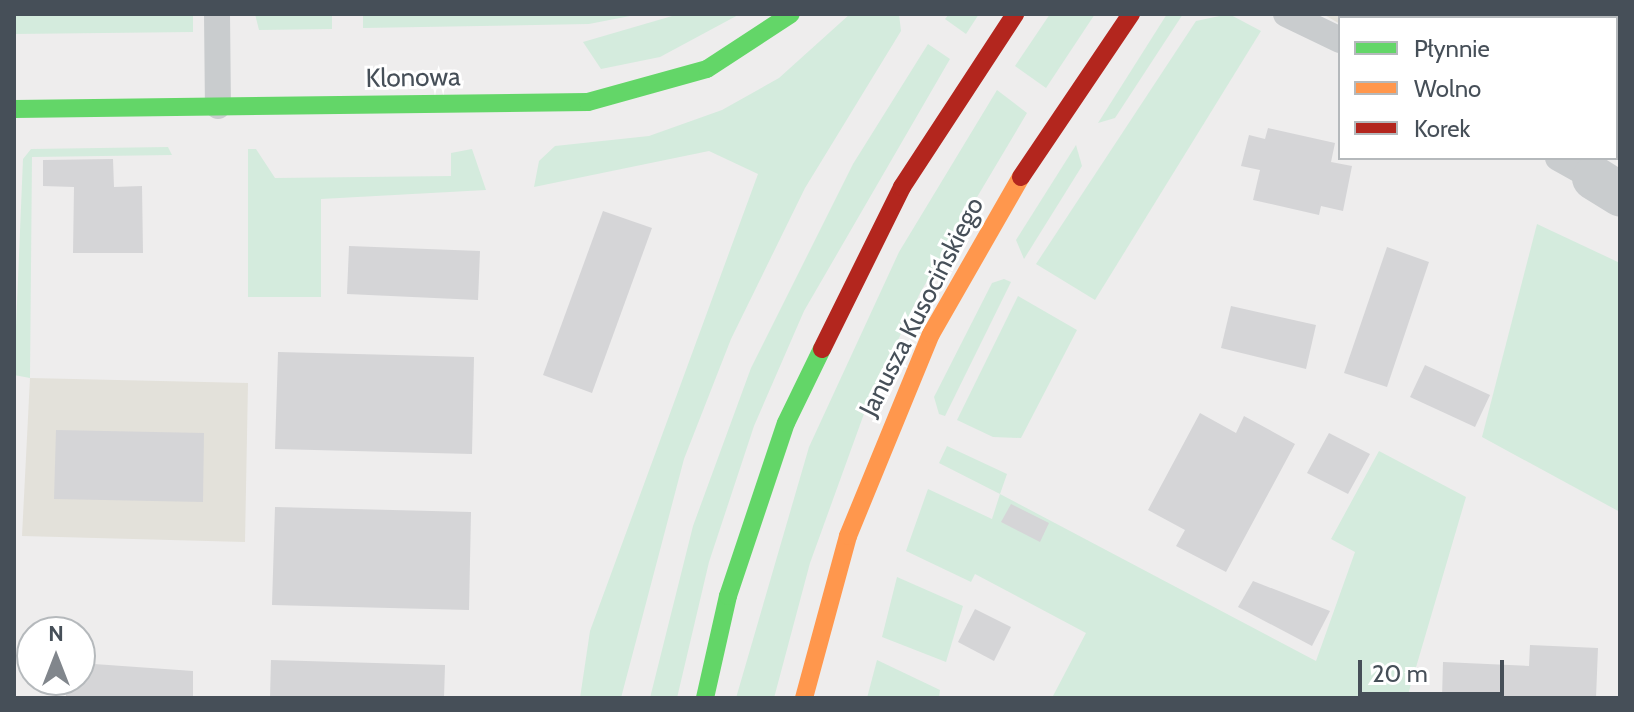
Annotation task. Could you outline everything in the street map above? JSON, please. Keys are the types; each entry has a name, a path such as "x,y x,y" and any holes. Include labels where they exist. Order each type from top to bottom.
{"street":[{"name":"Klonowa","path":"14,109 628,96 732,57 791,14"},
{"path":"705,698 756,504 805,380 902,187 1015,14"},
{"name":"Janusza Kusocińskiego","path":"804,698 848,536 931,334 1006,199 1131,14"}],"lane":[{"path":"217,14 218,106"},
{"path":"1286,14 1338,39"}],"shaded area":[{"path":"1323,14 1620,14 1620,123 1618,16 1338,16 1338,23"},
{"path":"30,378 248,383 245,542 22,536"}],"green space":[{"path":"14,14 193,14 193,32 14,34"},
{"path":"255,14 332,14 332,29 259,30"},
{"path":"363,14 640,14 589,24 363,28"},
{"path":"679,14 740,14 660,57 601,69 583,42"},
{"path":"850,14 899,14 901,31 805,188 731,339 684,459 621,698 580,698 590,631 758,174 709,151 534,187 539,161 555,146 649,136 722,110 779,78"},
{"path":"949,14 979,14 966,34 945,19"},
{"path":"1050,14 1095,14 1046,88 1015,66"},
{"path":"1167,14 1183,14 1115,118 1098,123"},
{"path":"1229,14 1261,31 1095,300 1036,264 1196,21"},
{"path":"928,44 950,59 804,311 754,426 709,562 677,698 650,698 693,526 751,368 853,164"},
{"path":"997,90 1027,113 920,293 865,411 810,563 774,698 736,698 809,447 899,252"},
{"path":"1076,145 1082,166 1024,259 1016,240"},
{"path":"168,147 172,155 32,157 30,378 14,375 23,159 31,149"},
{"path":"248,149 256,149 275,178 451,176 451,153 472,149 486,190 321,199 321,297 248,297"},
{"path":"1537,224 1620,263 1620,512 1482,437"},
{"path":"1004,279 1011,282 945,416 939,414 934,397 992,283"},
{"path":"1018,296 1077,330 1021,438 993,437 957,420"},
{"path":"947,446 1007,474 1000,494 939,463"},
{"path":"1379,451 1466,497 1407,698 1053,696 1086,633 975,574 971,582 906,551 928,489 992,519 1000,494 1316,661 1355,552 1331,539"},
{"path":"897,577 963,606 946,662 882,637"},
{"path":"877,660 940,690 939,698 867,698"}],"building":[{"path":"1519,14 1620,14 1620,69 1618,16"},
{"path":"1268,128 1335,143 1331,162 1352,166 1343,211 1321,206 1319,215 1253,200 1260,170 1241,166 1249,135 1265,139"},
{"path":"113,159 114,187 142,186 143,253 73,253 74,187 43,186 43,160"},
{"path":"603,211 652,228 592,393 543,375"},
{"path":"349,246 480,251 478,300 347,294"},
{"path":"1387,247 1429,262 1387,387 1344,373"},
{"path":"1231,306 1316,325 1306,369 1221,348"},
{"path":"278,352 474,357 472,454 275,449"},
{"path":"1425,365 1490,395 1475,427 1410,397"},
{"path":"1200,413 1236,433 1244,416 1295,444 1226,572 1176,546 1185,530 1148,510"},
{"path":"56,430 204,433 203,502 54,499"},
{"path":"1329,433 1370,454 1348,494 1307,473"},
{"path":"1011,504 1049,523 1040,542 1001,522"},
{"path":"275,507 471,512 469,610 272,605"},
{"path":"1253,581 1330,611 1312,646 1238,607"},
{"path":"975,609 1011,627 994,661 958,642"},
{"path":"1530,645 1598,648 1596,698 1442,698 1443,662 1529,666"},
{"path":"271,660 445,665 444,698 270,698"},
{"path":"96,664 193,671 193,698 66,698 96,696"}],"traffic: fast":[{"path":"14,109 588,102 707,69 791,14"},
{"path":"705,698 728,596 786,423 822,349"}],"traffic: slow":[{"path":"804,698 848,536 931,334 1021,177"}],"traffic: jam":[{"path":"822,349 902,187 1015,14"},
{"path":"1021,177 1131,14"}]}
